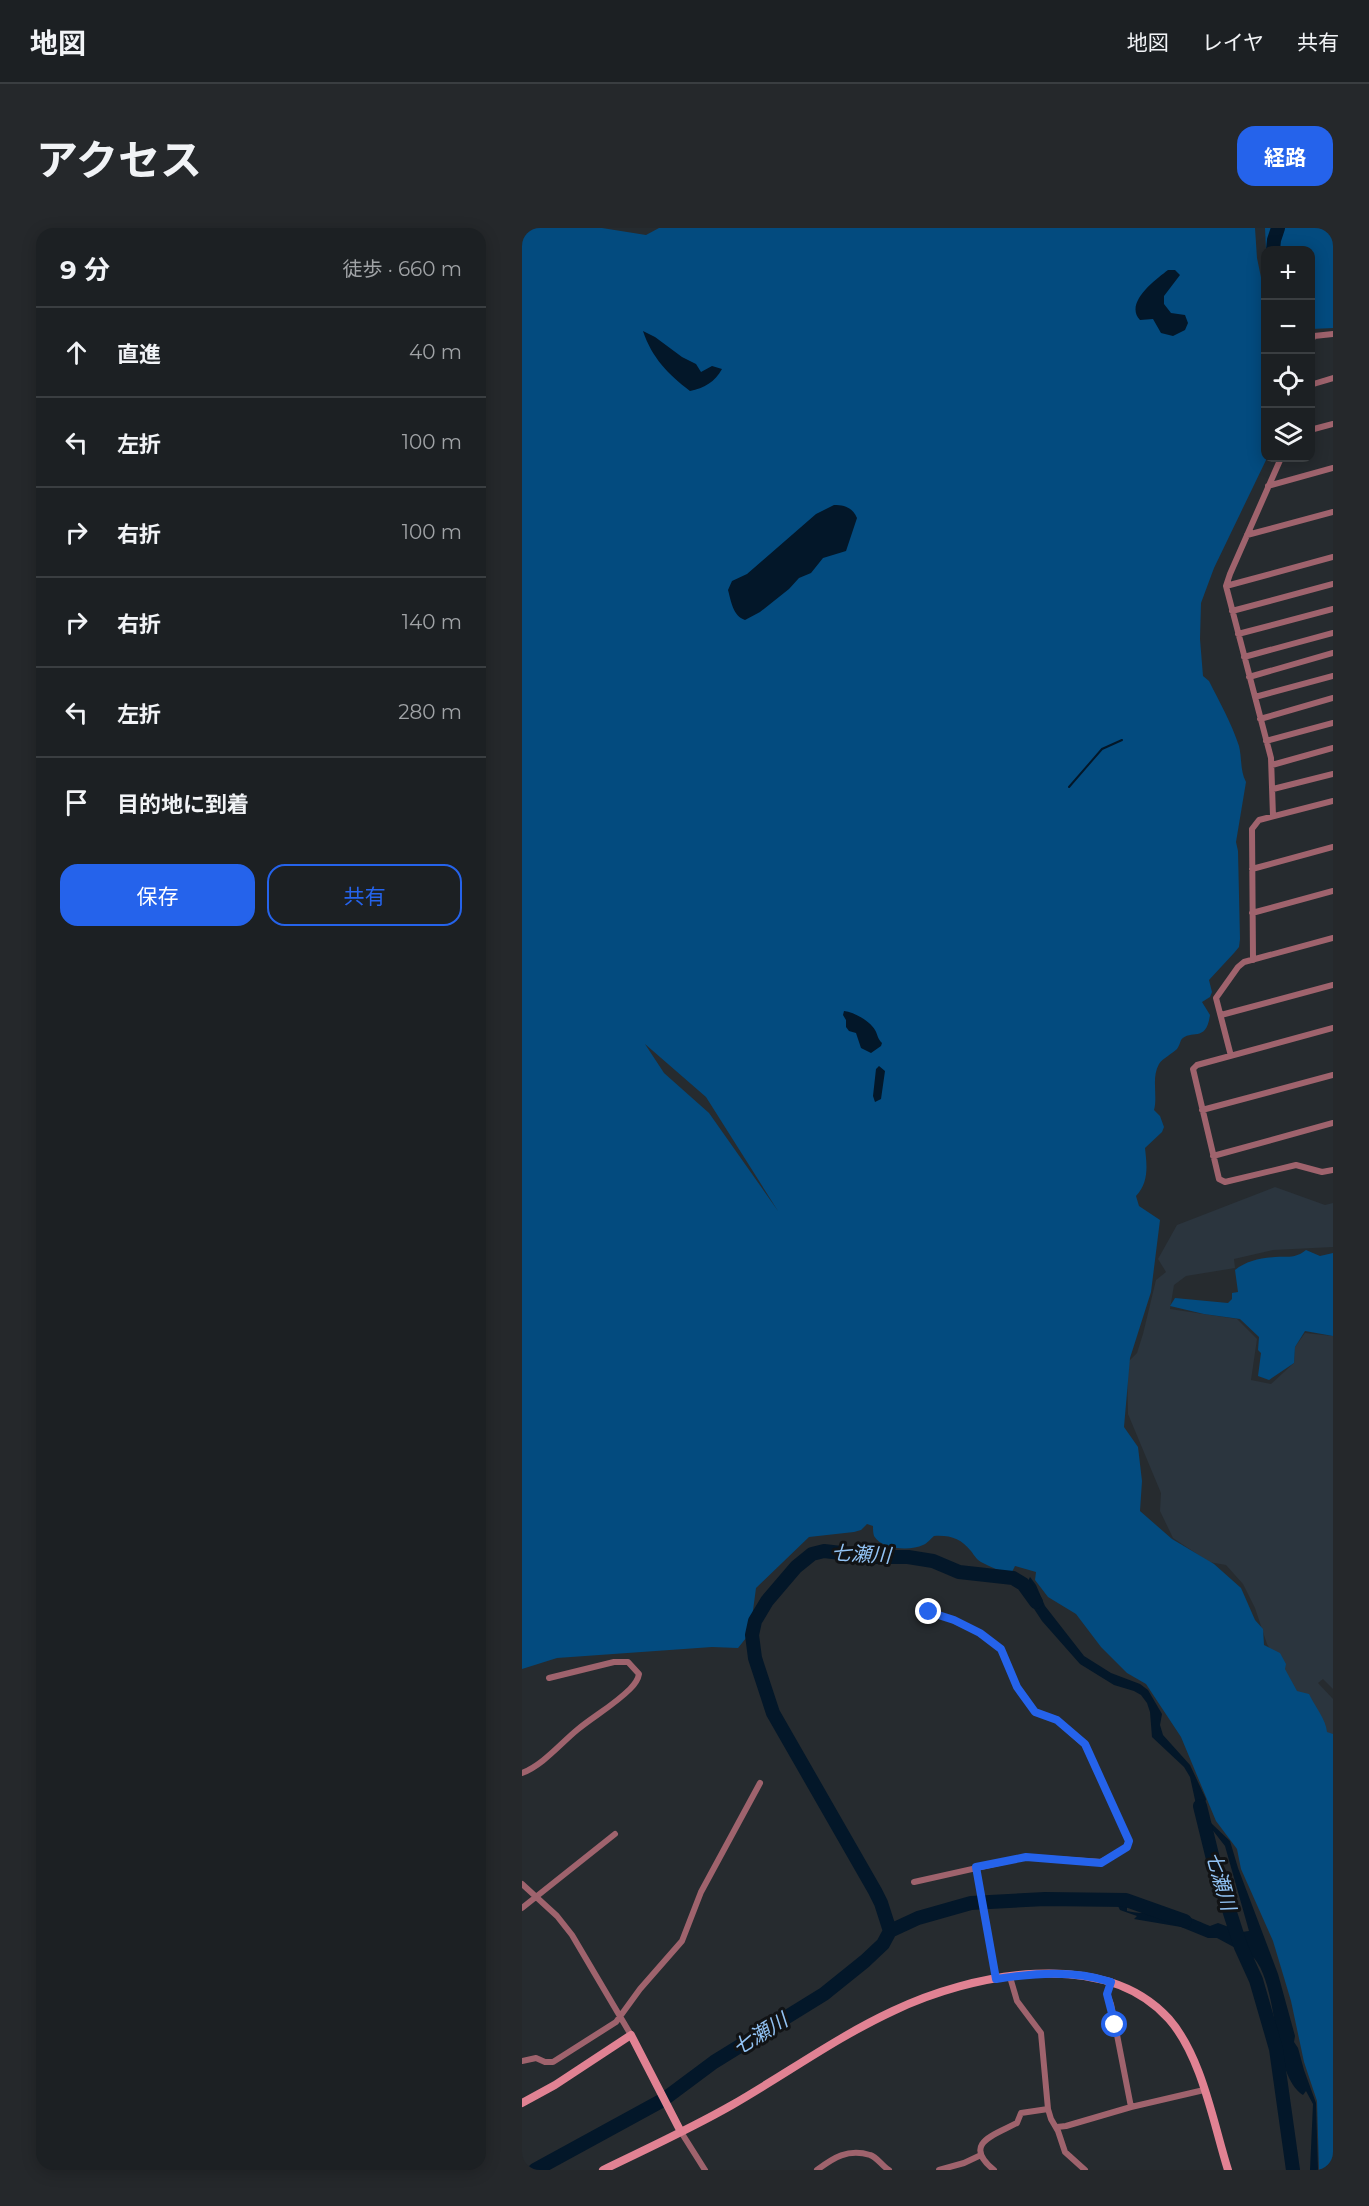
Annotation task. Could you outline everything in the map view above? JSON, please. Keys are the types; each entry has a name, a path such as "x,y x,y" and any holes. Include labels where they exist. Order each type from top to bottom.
{"street":[{"path":"1315,336 1333,334"},
{"path":"1315,384 1333,378"},
{"path":"1315,429 1333,424"},
{"path":"1273,816 1272,765 1226,586 1279,462"},
{"path":"1268,486 1333,468"},
{"path":"1247,535 1333,512"},
{"path":"1226,586 1333,557"},
{"path":"1232,611 1333,584"},
{"path":"1238,634 1333,609"},
{"path":"1244,657 1333,633"},
{"path":"1249,676 1333,653"},
{"path":"1255,697 1333,676"},
{"path":"1260,719 1333,698"},
{"path":"1266,741 1333,723"},
{"path":"1272,765 1333,748"},
{"path":"1272,789 1333,774"},
{"path":"1253,960 1252,829 1259,820 1333,801"},
{"path":"1252,869 1333,847"},
{"path":"1252,913 1333,891"},
{"path":"1231,1056 1216,998 1238,967 1253,960 1333,938"},
{"path":"1221,1015 1333,985"},
{"path":"1333,1029 1197,1065 1193,1069 1219,1179 1225,1182 1296,1165 1322,1172 1333,1170"},
{"path":"1202,1110 1333,1075"},
{"path":"1213,1156 1333,1123"},
{"path":"914,1882 1026,1857 1101,1863 1127,1847 1129,1841 1085,1744 1057,1720 1035,1712 1017,1687 1001,1649 980,1633 954,1620 929,1612"},
{"path":"522,1773 534,1767 613,1704 629,1690 638,1679 639,1674 627,1662 614,1662 549,1678"},
{"path":"522,2061 536,2058 545,2062 553,2062 621,2017 640,1989 682,1941 701,1892 760,1783"},
{"path":"522,1908 615,1834"},
{"path":"976,1867 996,1979"},
{"path":"522,1884 557,1916 572,1935 631,2035 679,2129 705,2170"},
{"path":"603,2170 679,2129 732,2105 891,2012 952,1989 996,1979 1078,1974 1111,1982 1140,1995 1169,2019 1189,2050 1204,2090 1228,2170"},
{"path":"1010,1977 1017,2001 1041,2033 1048,2109 1051,2119 1057,2127 1065,2152 1085,2170"},
{"path":"1111,1982 1107,1994 1111,2004 1131,2107"},
{"path":"522,2103 555,2085 631,2035"},
{"path":"1057,2127 1204,2090"},
{"path":"994,2170 981,2155 981,2146 989,2136 1017,2123 1021,2113 1048,2109"},
{"path":"817,2170 832,2158 846,2152 870,2155 889,2170"},
{"path":"939,2170 964,2163 981,2155"}],"shaded area":[{"path":"522,228 602,228 646,235 659,228 1255,228 1261,277 1261,462 1265,462 1214,568 1201,603 1200,639 1203,676 1209,681 1239,746 1246,782 1236,842 1240,939 1239,947 1209,980 1212,992 1210,997 1202,1002 1210,1015 1205,1029 1181,1040 1177,1049 1159,1064 1157,1069 1154,1110 1160,1116 1164,1127 1162,1132 1145,1148 1145,1179 1136,1196 1139,1206 1160,1220 1151,1292 1130,1358 1124,1427 1138,1447 1142,1481 1140,1511 1172,1539 1214,1564 1241,1588 1255,1620 1263,1629 1264,1645 1280,1653 1286,1664 1285,1669 1297,1691 1309,1694 1327,1732 1333,1734 1333,2170 1319,2170 1317,2101 1304,2062 1291,2001 1273,1941 1241,1869 1237,1849 1216,1821 1181,1737 1146,1684 1127,1673 1101,1647 1076,1614 1048,1597 1035,1580 1036,1572 1015,1566 1011,1574 995,1569 980,1561 959,1541 946,1536 934,1536 918,1547 890,1547 878,1541 874,1536 873,1526 867,1524 861,1530 854,1532 809,1537 756,1588 750,1633 738,1648 712,1647 557,1658 522,1669","holes":["645,1044 706,1097 778,1211 709,1113 664,1073"]},
{"path":"1265,228 1333,228 1333,328 1315,329 1315,246 1266,246"},
{"path":"1168,270 1175,270 1180,275 1164,296 1164,304 1171,313 1185,315 1188,323 1185,330 1173,336 1161,333 1153,319 1140,320 1136,313 1138,299 1143,292"},
{"path":"643,331 696,364 701,372 712,366 722,369 709,384 690,391 662,365"},
{"path":"834,505 848,508 857,518 846,551 823,558 811,573 799,578 760,612 745,620 741,618 733,608 728,590 732,581 747,574 816,514"},
{"path":"844,1011 866,1020 875,1030 882,1043 881,1046 871,1053 861,1048 856,1033 849,1031 846,1027"},
{"path":"879,1066 885,1071 881,1099 875,1102 873,1096 876,1069"},
{"path":"1275,1187 1325,1205 1333,1203 1333,1247 1273,1250 1234,1259 1235,1268 1186,1276 1174,1285 1170,1309 1237,1319 1257,1339 1251,1380 1271,1384 1294,1363 1295,1347 1305,1333 1333,1336 1333,1689 1323,1679 1318,1683 1333,1699 1333,1767 1298,1695 1267,1644 1255,1608 1243,1584 1226,1565 1209,1562 1173,1538 1160,1511 1161,1493 1128,1414 1127,1363 1137,1353 1156,1280 1166,1272 1158,1259 1177,1225"},
{"path":"1306,1250 1320,1256 1333,1253 1333,1336 1305,1331 1295,1347 1294,1363 1269,1380 1258,1376 1261,1353 1258,1350 1259,1337 1240,1319 1170,1306 1175,1298 1228,1303 1232,1299 1232,1293 1238,1292 1235,1270 1239,1267 1269,1257 1295,1256"},
{"path":"1030,1577 1045,1606 1084,1656 1111,1673 1140,1684 1148,1690 1162,1714 1160,1725 1163,1735 1190,1765 1206,1799 1205,1804 1201,1805 1211,1823 1230,1841 1278,1974 1295,2036 1294,2042 1316,2103 1318,2170 1310,2170 1313,2104 1306,2091 1303,2095 1293,2084 1286,2069 1280,2051 1268,1990 1254,1958 1217,1938 1208,1938 1181,1927 1134,1919 1137,1916 1120,1910 1117,1904 1104,1903 1107,1900 1118,1899 1103,1895 1111,1893 1124,1895 1122,1906 1127,1907 1127,1911 1177,1915 1210,1926 1218,1923 1242,1932 1249,1931 1225,1846 1211,1828 1202,1821 1190,1777 1184,1767 1152,1737 1147,1703 1141,1695 1114,1685 1080,1664 1042,1621 1023,1592"}],"waterway":[{"path":"1273,246 1278,228"},
{"path":"1069,787 1102,749 1122,740"},
{"name":"七瀬川","path":"535,2170 663,2100 714,2062 824,1994 883,1944 890,1931 875,1891 773,1713 755,1658 752,1635 755,1621 767,1601 796,1567 812,1554 824,1551 875,1557 908,1557 933,1561 959,1572 1013,1578 1023,1584 1036,1602"},
{"name":"七瀬川","path":"1200,1806 1214,1863 1241,1947 1256,1980 1276,2049 1293,2170"},
{"path":"890,1931 918,1918 971,1903 1045,1899 1126,1900 1185,1921"}],"route":[{"path":"929,1612 954,1620 980,1633 1001,1649 1017,1687 1035,1712 1057,1720 1085,1744 1129,1841 1127,1847 1101,1863 1026,1857 976,1867 996,1979 1025,1975 1078,1974 1111,1982 1107,1994 1115,2025"}]}
